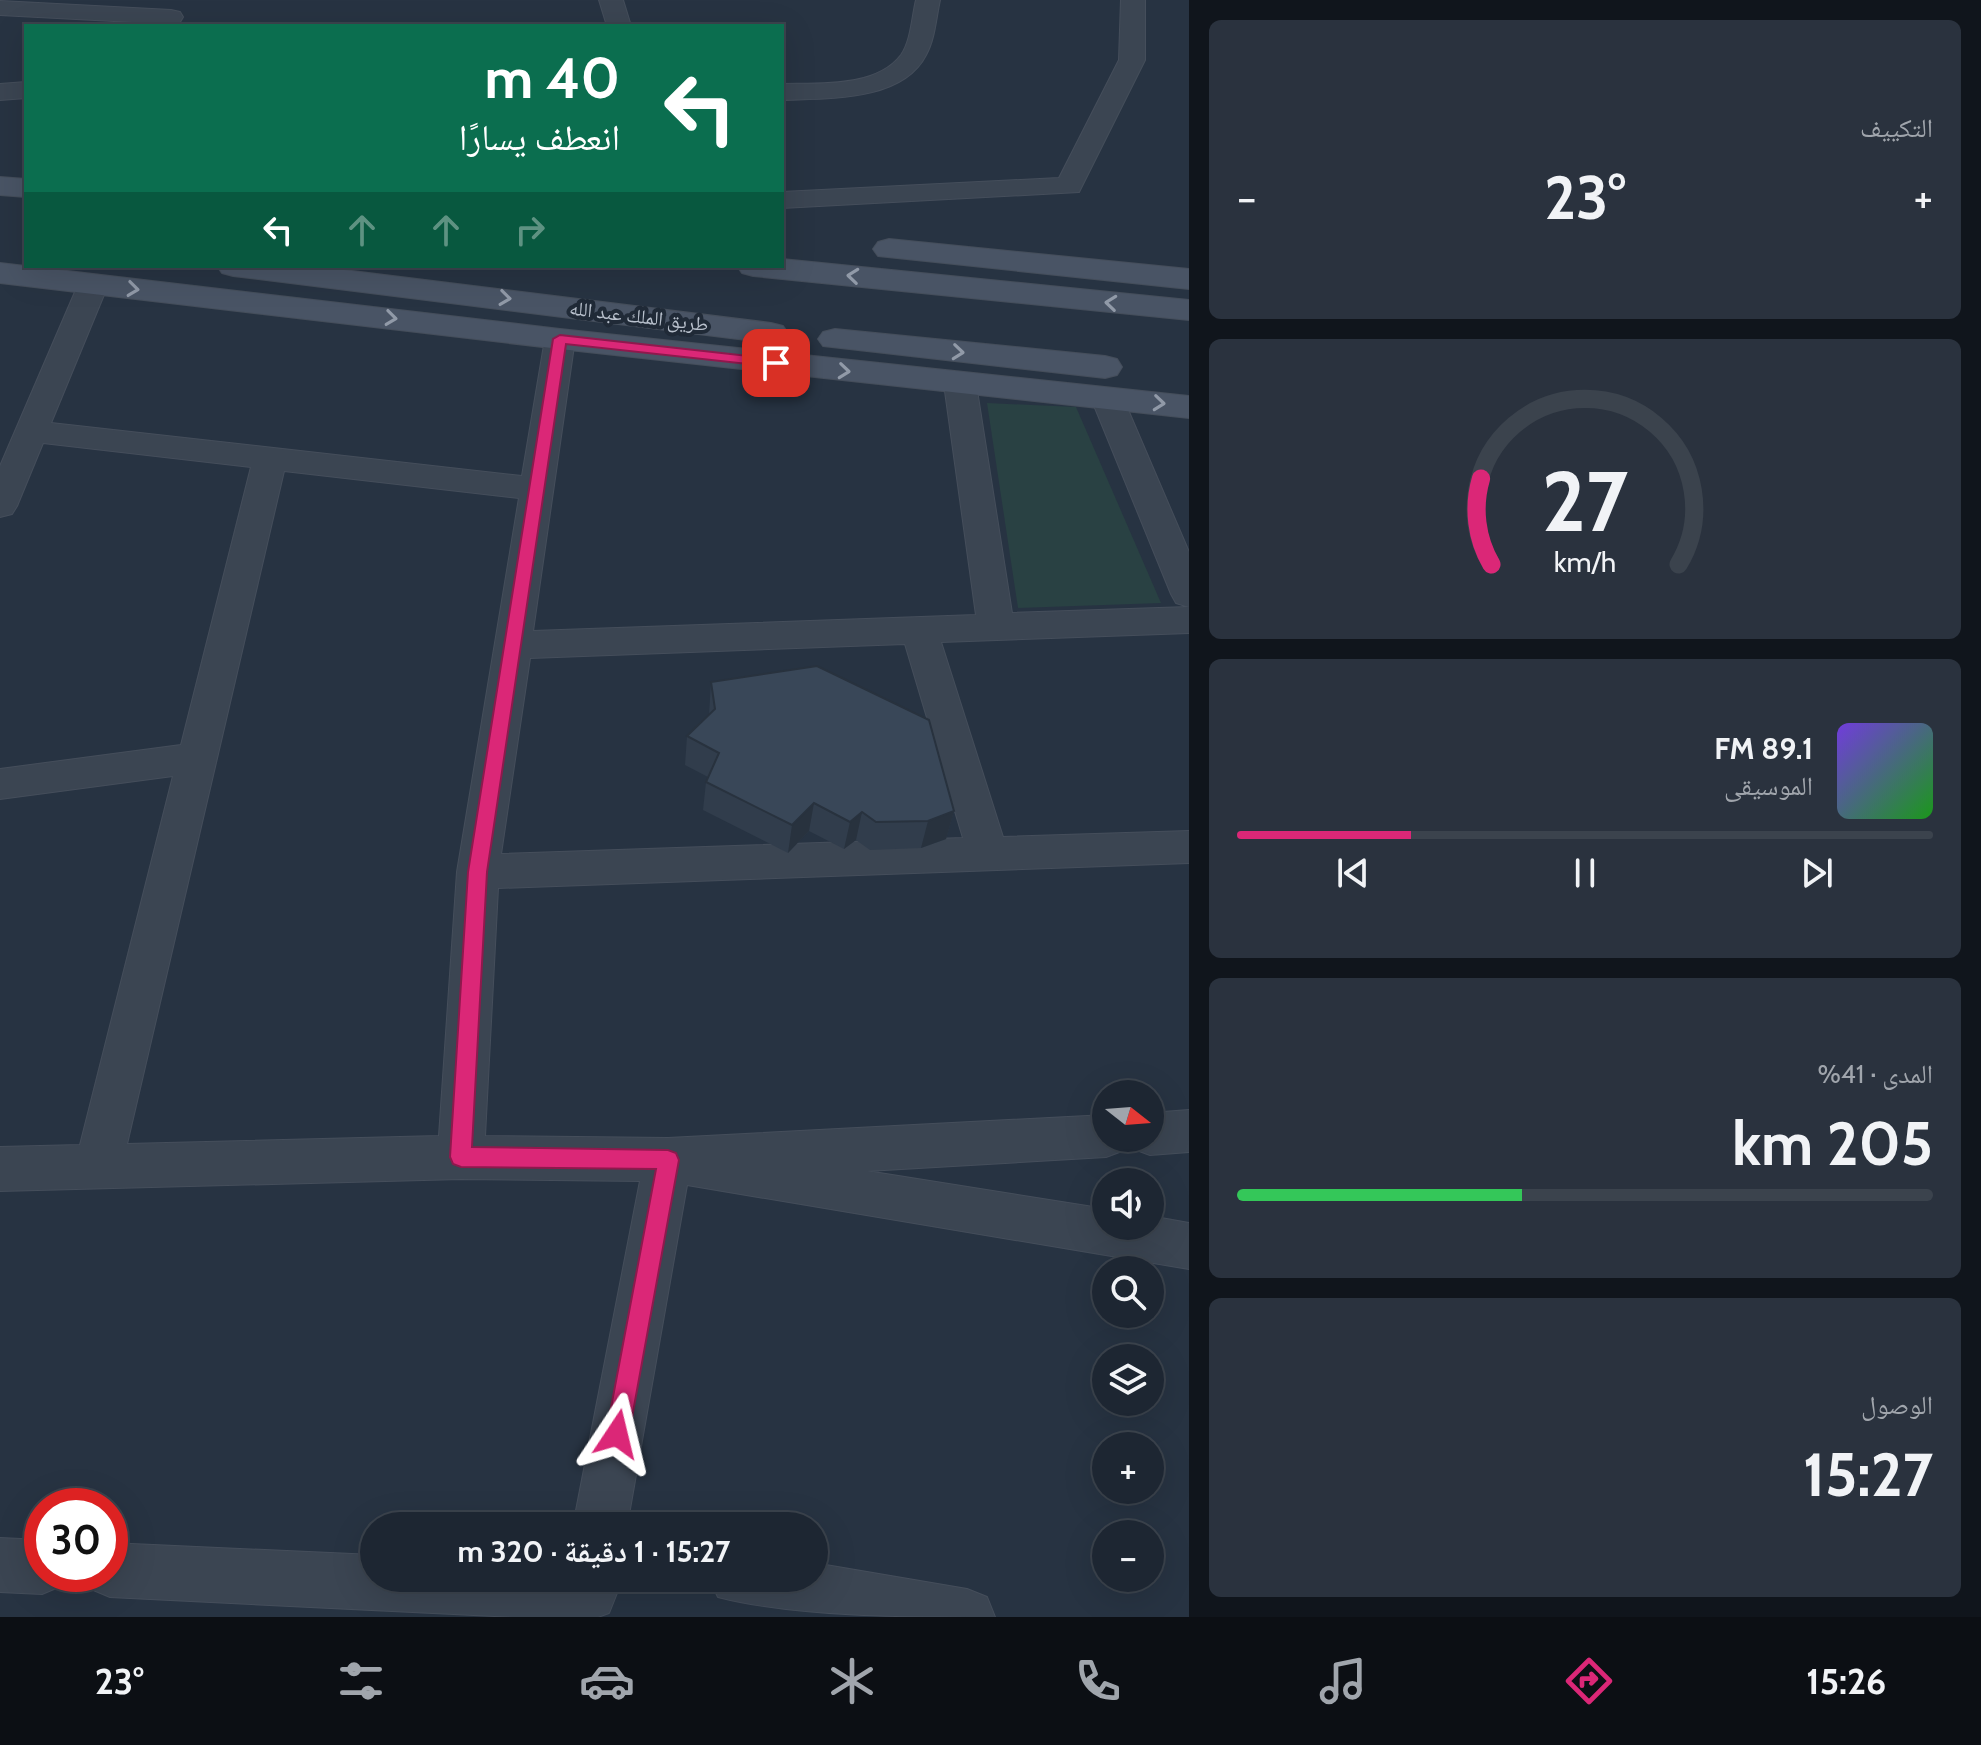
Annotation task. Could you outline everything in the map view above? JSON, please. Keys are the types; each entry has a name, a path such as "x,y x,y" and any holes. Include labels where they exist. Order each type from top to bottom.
{"street":[{"path":"611,0 618,24"},
{"path":"784,92 851,89 891,74 912,58 928,0"},
{"path":"784,200 1069,186 1132,60 1133,0"},
{"path":"0,8 174,14"},
{"path":"0,92 24,90"},
{"path":"0,186 24,188"},
{"path":"865,247 1189,279"},
{"path":"940,254 1061,298"},
{"name":"طريق الملك عبد الله","path":"251,268 769,332 1189,376"},
{"path":"772,268 1189,310"},
{"path":"0,273 560,339 1189,407"},
{"path":"393,284 499,331"},
{"path":"0,506 93,285"},
{"path":"461,1157 478,872 560,339"},
{"path":"960,384 996,627"},
{"path":"1107,398 1189,594"},
{"path":"31,431 535,489"},
{"path":"98,1166 270,458"},
{"path":"512,645 1189,620"},
{"path":"919,630 988,854"},
{"path":"0,784 196,758"},
{"path":"478,872 1189,847"},
{"path":"1164,1133 1189,1131"},
{"path":"0,1169 461,1157 668,1160 1092,1137"},
{"path":"668,1160 1189,1246"},
{"path":"603,1512 668,1160"},
{"path":"0,1565 24,1566"},
{"path":"128,1571 588,1596"},
{"path":"820,1592 967,1617"}],"green space":[{"path":"987,403 1076,407 1161,603 1018,608"}],"building":[{"path":"817,666 929,720 954,811 928,821 876,822 862,812 850,822 814,803 792,825 706,782 719,753 687,736 715,709 711,682"}],"route":[{"path":"617,1434 668,1160 461,1157 478,872 560,339 776,363"}]}
